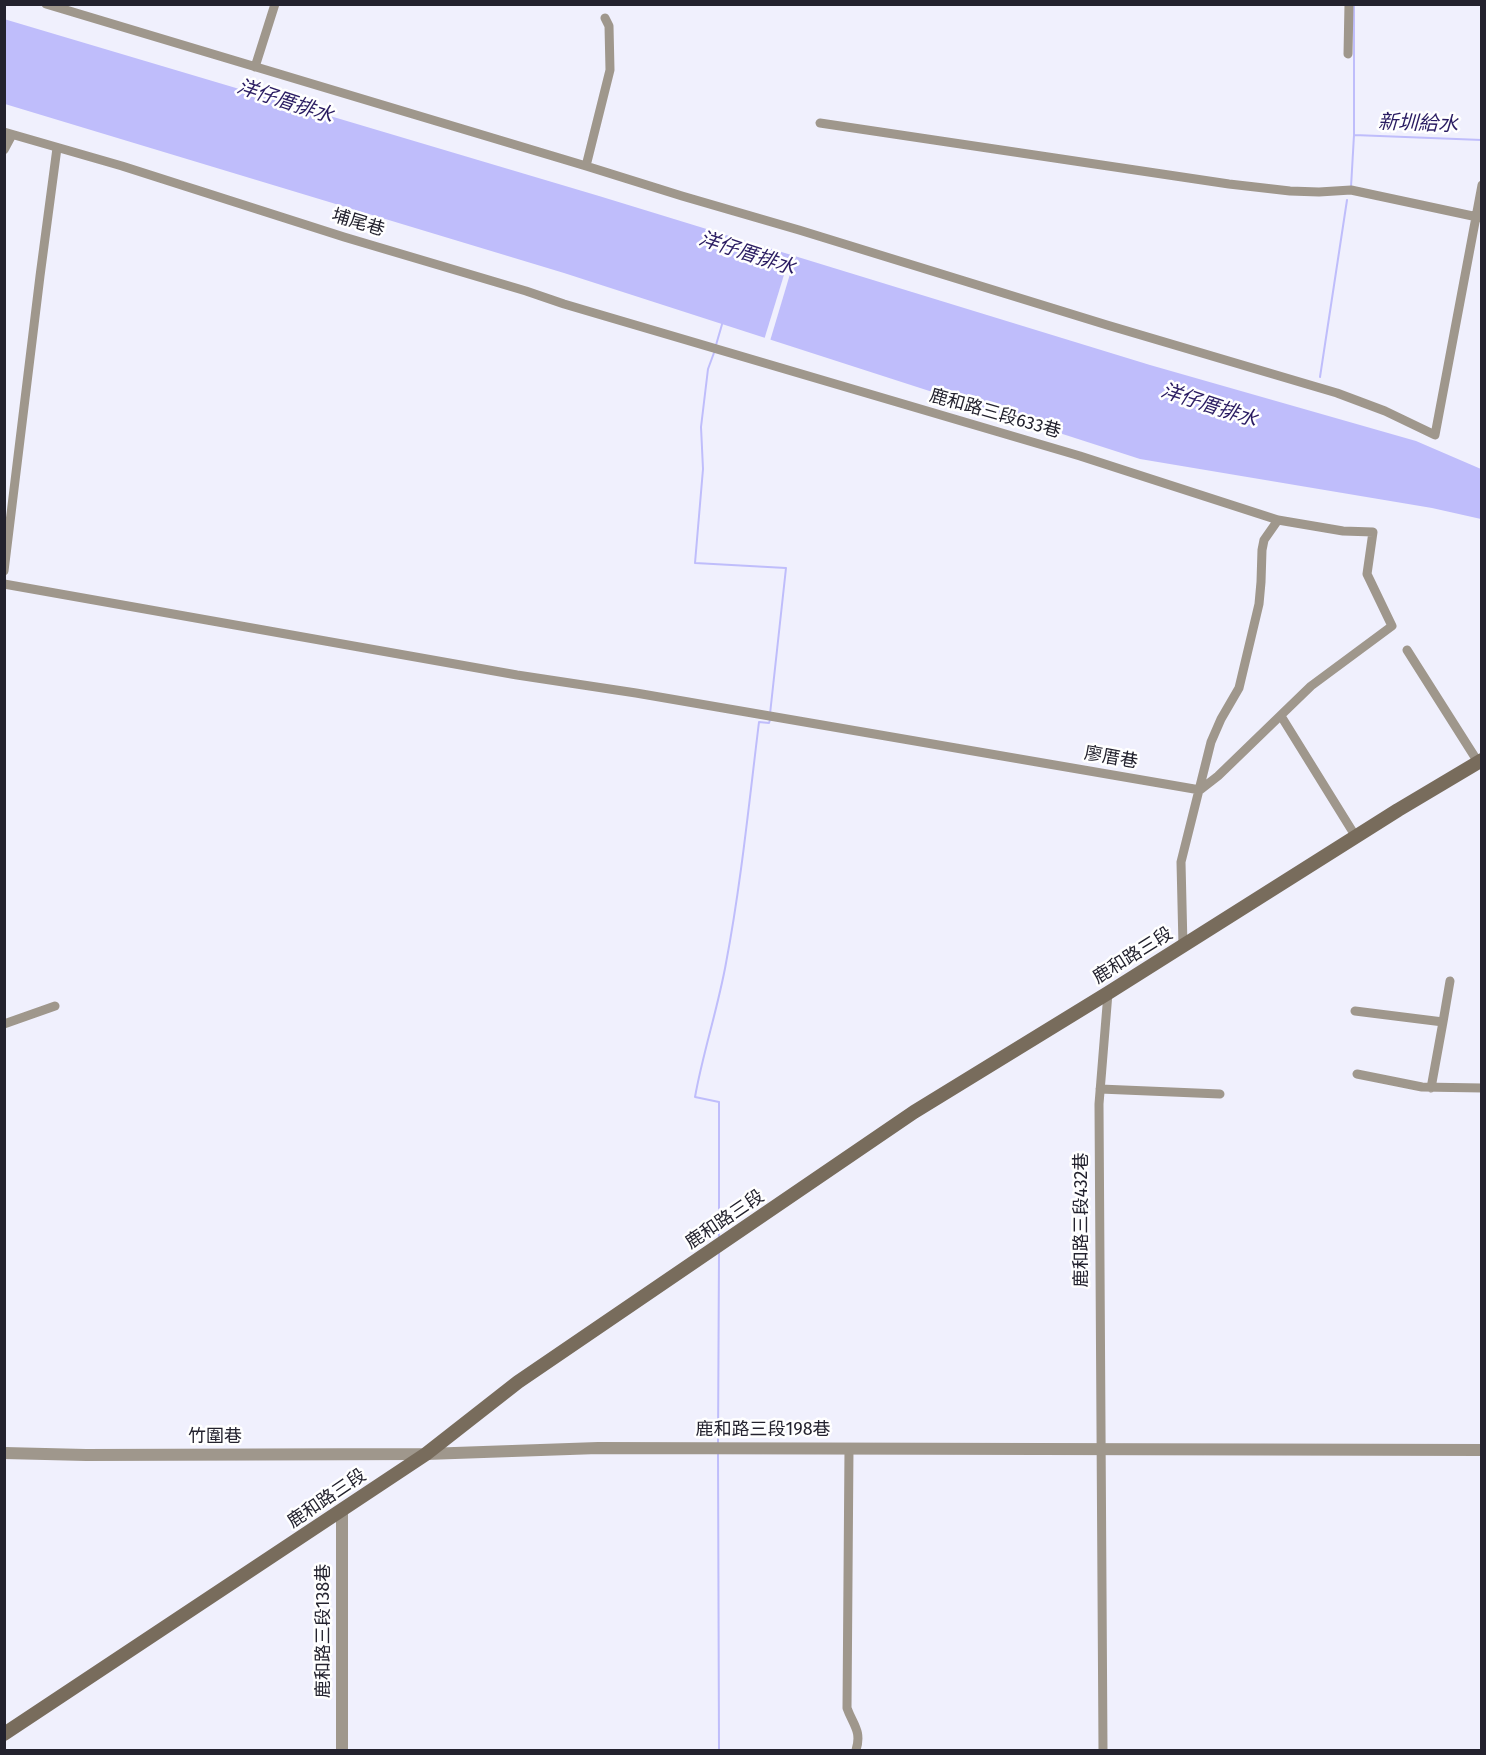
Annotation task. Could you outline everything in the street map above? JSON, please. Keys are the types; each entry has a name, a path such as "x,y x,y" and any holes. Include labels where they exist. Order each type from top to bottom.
{"main road":[{"name":"鹿和路三段","path":"4,1734 426,1454 518,1382 914,1112 1480,761"}],"street":[{"path":"46,4 1337,393 1385,411 1435,435 1479,218 1482,185"},
{"path":"255,67 274,4"},
{"path":"1348,54 1349,4"},
{"path":"586,166 610,70 609,26 604,18"},
{"path":"820,123 1239,185 1290,191 1351,190 1479,218"},
{"path":"4,150 8,134"},
{"name":"埔尾巷","path":"8,134 122,166 344,237 702,344"},
{"path":"4,571 57,148"},
{"name":"鹿和路三段633巷","path":"702,344 1080,456 1278,520 1343,531 1373,532 1367,574 1392,626 1316,681 1281,716"},
{"path":"1184,946 1181,862 1211,742 1239,688 1259,604 1264,540 1278,520"},
{"name":"廖厝巷","path":"4,584 517,675 636,693 1200,790"},
{"path":"1407,650 1480,761"},
{"path":"1200,790 1218,776 1281,716 1356,837"},
{"path":"1431,1088 1450,981"},
{"name":"鹿和路三段432巷","path":"1103,1750 1100,1089 1108,993"},
{"path":"4,1024 55,1006"},
{"path":"1355,1011 1443,1022"},
{"path":"1357,1074 1431,1088 1482,1088"},
{"path":"1100,1089 1220,1094"},
{"name":"鹿和路三段198巷","path":"426,1454 560,1448 1101,1448"},
{"path":"849,1448 847,1708 858,1731 856,1750"},
{"path":"1101,1448 1482,1450"},
{"name":"竹圍巷","path":"4,1453 86,1455 426,1454"},
{"name":"鹿和路三段138巷","path":"342,1511 342,1750"}],"water":[{"name":"洋仔厝排水","path":"4,19 599,196 1150,365 1416,441 1481,469 1481,519 1432,508 1140,459 564,273 5,104"}],"pier":[{"path":"791,252 796,254 770,341 764,340"}],"waterway":[{"path":"1351,187 1354,135 1354,4"},
{"name":"新圳給水","path":"1354,135 1482,140"},
{"path":"1320,377 1347,200"},
{"path":"716,345 723,321"},
{"path":"715,350 708,369 701,427 703,469 695,563 786,568 770,714"},
{"path":"719,1238 719,1102 695,1097 723,980 744,843 759,722 769,723 770,720"},
{"path":"718,1445 719,1252"},
{"path":"718,1453 719,1750"}]}
